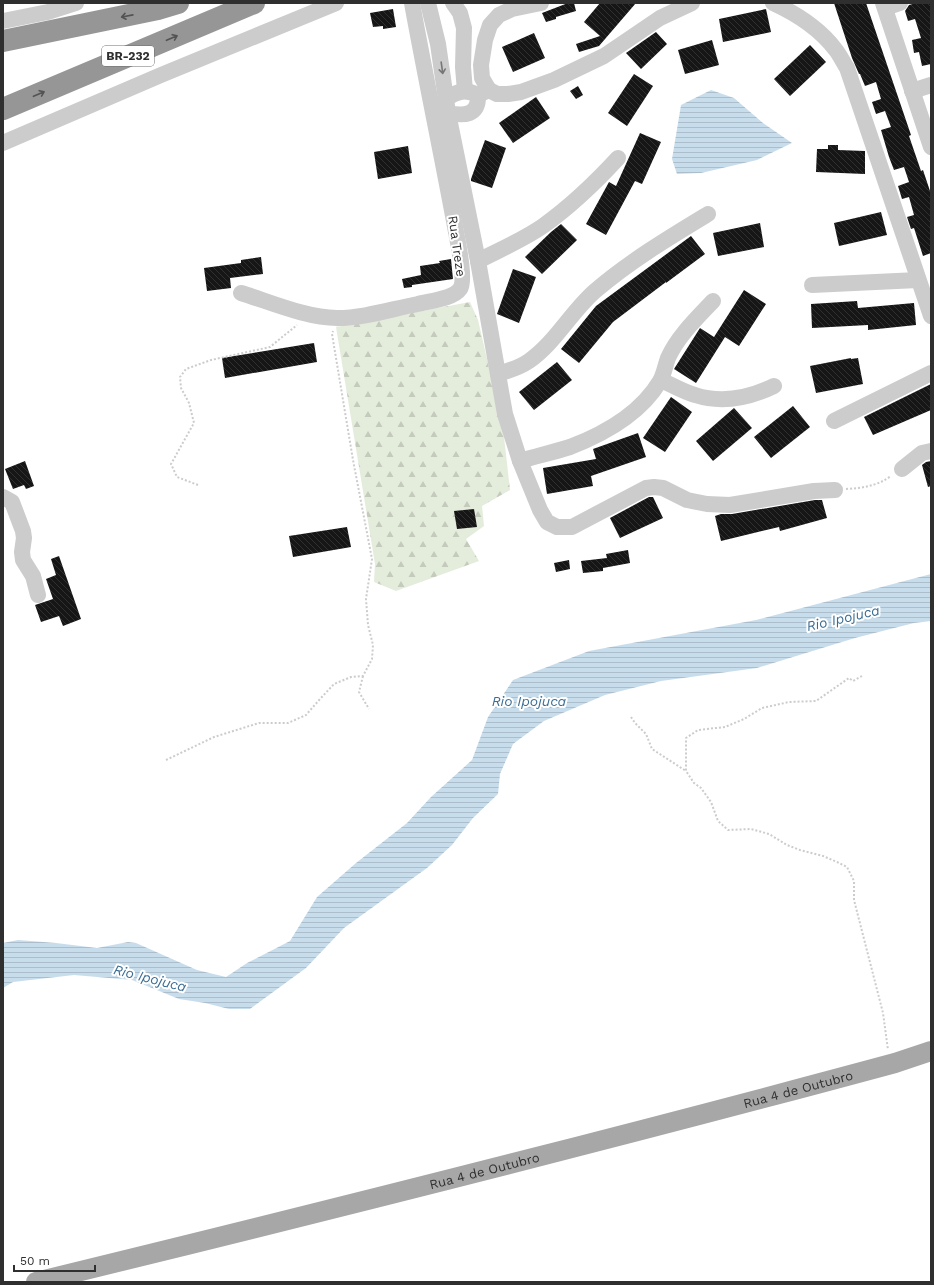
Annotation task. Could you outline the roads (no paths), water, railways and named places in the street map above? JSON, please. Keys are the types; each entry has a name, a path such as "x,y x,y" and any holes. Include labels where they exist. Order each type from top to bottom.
{"highway":[{"path":"3,41 158,9 178,3"},
{"name":"BR-232","path":"3,109 254,3"}],"main road":[{"name":"Rua 4 de Outubro","path":"36,1282 454,1178 895,1063 931,1051"}],"street":[{"path":"3,21 48,12 76,3"},
{"path":"3,143 161,75 336,3"},
{"name":"Rua Treze","path":"241,293 308,314 337,318 373,314 443,298 455,293 461,288 462,281 459,253 449,191 412,3"},
{"path":"478,92 463,67 464,38 463,21 460,13 453,3 441,5 435,8 429,8 438,44 447,106 478,260 505,414 520,461 540,510 547,522 557,527 572,527 646,488 654,487 663,488 687,500 707,504 730,505 814,491 835,490"},
{"path":"447,106 462,115 470,113 477,108 479,102 478,92 482,78 481,65 485,40 490,25 499,15 512,9 541,3"},
{"path":"447,106 452,94 478,92 508,94 521,92 554,80 604,56 660,18 692,3"},
{"path":"773,3 794,13 813,26 835,49 847,68 931,316"},
{"path":"889,5 912,91 931,147"},
{"path":"438,44 454,44 464,38"},
{"path":"912,91 931,85"},
{"path":"478,260 542,227 575,202 618,158"},
{"path":"498,374 528,362 542,351 576,310 613,276 669,238 708,214"},
{"path":"812,286 918,280"},
{"path":"520,461 570,447 600,434 629,415 649,398 661,380 668,358 678,341 690,325 713,301"},
{"path":"834,421 931,373"},
{"path":"661,380 695,395 719,400 736,399 756,394 774,386"},
{"path":"902,469 922,453 931,450"},
{"path":"3,497 12,502 23,531 23,560 33,576 38,595"}],"water":[{"path":"711,90 734,98 763,123 792,143 757,160 701,173 677,174 672,159 681,105"},
{"name":"Rio Ipojuca","path":"931,574 931,621 914,623 855,638 757,668 661,681 605,695 544,721 513,744 500,774 498,794 473,818 452,845 427,868 344,928 306,968 250,1009 229,1009 179,999 132,980 74,975 13,982 3,988 3,943 18,940 97,948 128,942 136,943 197,970 226,977 247,963 290,941 317,897 356,863 407,823 431,797 472,760 488,717 513,680 589,651 756,620"}]}
